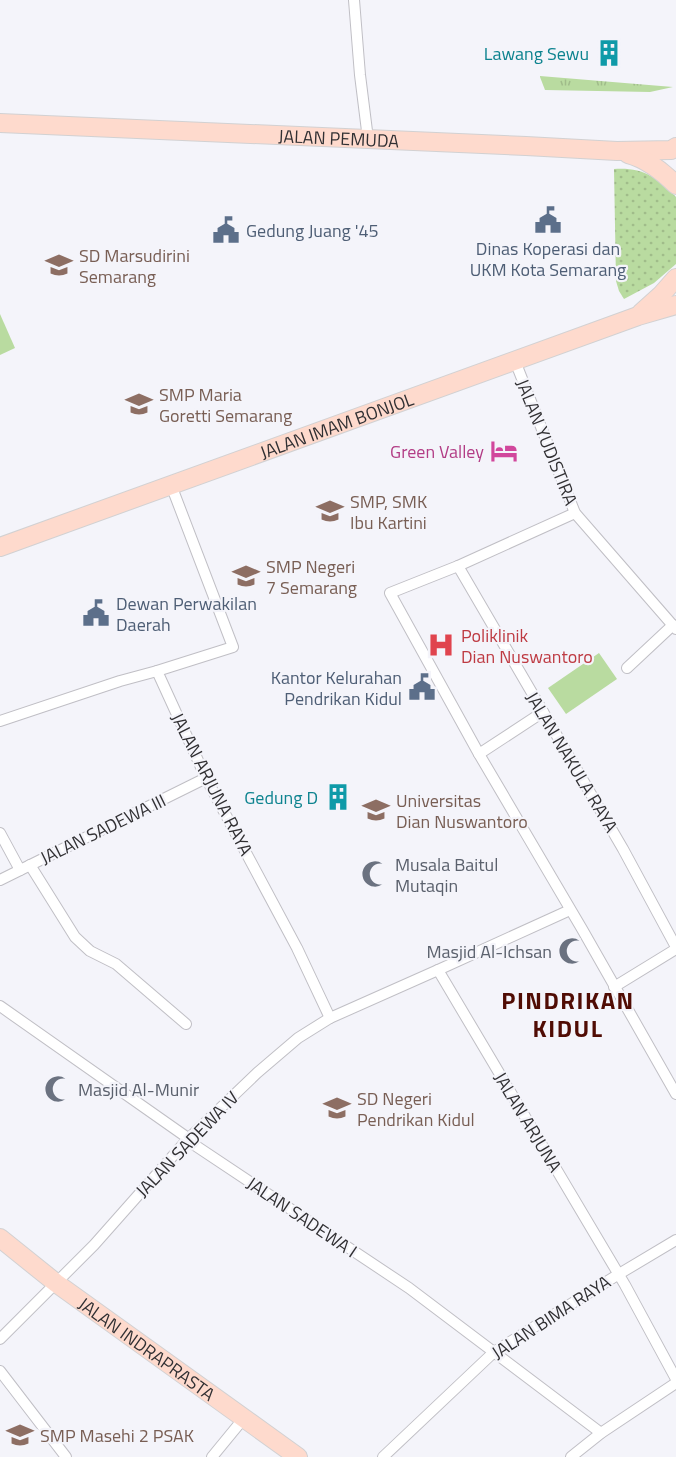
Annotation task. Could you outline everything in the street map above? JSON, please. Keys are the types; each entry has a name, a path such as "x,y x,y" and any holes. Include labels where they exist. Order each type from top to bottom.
{"main road":[{"name":"JALAN PEMUDA","path":"0,123 617,151 670,150 676,147"},
{"path":"617,151 643,160 676,185"},
{"path":"638,316 676,278"},
{"name":"JALAN IMAM BONJOL","path":"0,547 638,316 676,305"},
{"name":"JALAN INDRAPRASTA","path":"0,1238 56,1283 298,1457"}],"street":[{"path":"354,0 368,139"},
{"name":"JALAN YUDISTIRA","path":"514,361 575,513 674,627"},
{"path":"0,721 233,647 171,485"},
{"path":"575,513 458,566 390,593 479,754 676,1094"},
{"name":"JALAN NAKULA RAYA","path":"458,566 623,849 676,948"},
{"path":"627,668 674,627"},
{"name":"JALAN ARJUNA RAYA","path":"156,671 206,778 297,948 330,1017"},
{"path":"479,754 543,712"},
{"name":"JALAN SADEWA III","path":"0,880 206,778"},
{"path":"0,833 75,937 90,951 116,964 186,1024"},
{"path":"330,1017 570,910"},
{"path":"614,987 676,948"},
{"name":"JALAN ARJUNA","path":"438,970 619,1274 676,1381"},
{"name":"JALAN SADEWA I","path":"0,1006 185,1136 187,1140 409,1288 601,1433"},
{"name":"JALAN SADEWA IV","path":"0,1339 94,1245 187,1140 257,1073 298,1038 330,1017"},
{"name":"JALAN BIMA RAYA","path":"383,1457 494,1352 676,1240"},
{"path":"0,1371 66,1457"},
{"path":"572,1457 601,1433 676,1381"},
{"path":"212,1457 244,1418"}],"green space":[{"path":"540,76 673,87 650,92 545,90"},
{"path":"614,169 633,170 648,175 676,197 676,264 654,283 624,299 616,281"},
{"path":"0,314 15,348 0,355"},
{"path":"599,653 617,679 566,714 548,688"}],"place":[{"name":"Lawang Sewu","path":"609,53"},
{"name":"Dinas Koperasi dan UKM Kota Semarang","path":"548,220"},
{"name":"Gedung Juang '45","path":"226,230"},
{"name":"SD Marsudirini Semarang","path":"59,265"},
{"name":"SMP Maria Goretti Semarang","path":"139,404"},
{"name":"Green Valley","path":"504,451"},
{"name":"SMP, SMK Ibu Kartini","path":"330,511"},
{"name":"SMP Negeri 7 Semarang","path":"246,576"},
{"name":"Dewan Perwakilan Daerah","path":"96,613"},
{"name":"Poliklinik Dian Nuswantoro","path":"441,645"},
{"name":"Kantor Kelurahan Pendrikan Kidul","path":"422,687"},
{"name":"Gedung D","path":"338,797"},
{"name":"Universitas Dian Nuswantoro","path":"376,810"},
{"name":"Musala Baitul Mutaqin","path":"375,874"},
{"name":"Masjid Al-Ichsan","path":"572,951"},
{"name":"Masjid Al-Munir","path":"58,1089"},
{"name":"SD Negeri Pendrikan Kidul","path":"337,1108"},
{"name":"SMP Masehi 2 PSAK","path":"20,1435"}],"district":[{"name":"PINDRIKAN KIDUL","path":"568,1014"}]}
